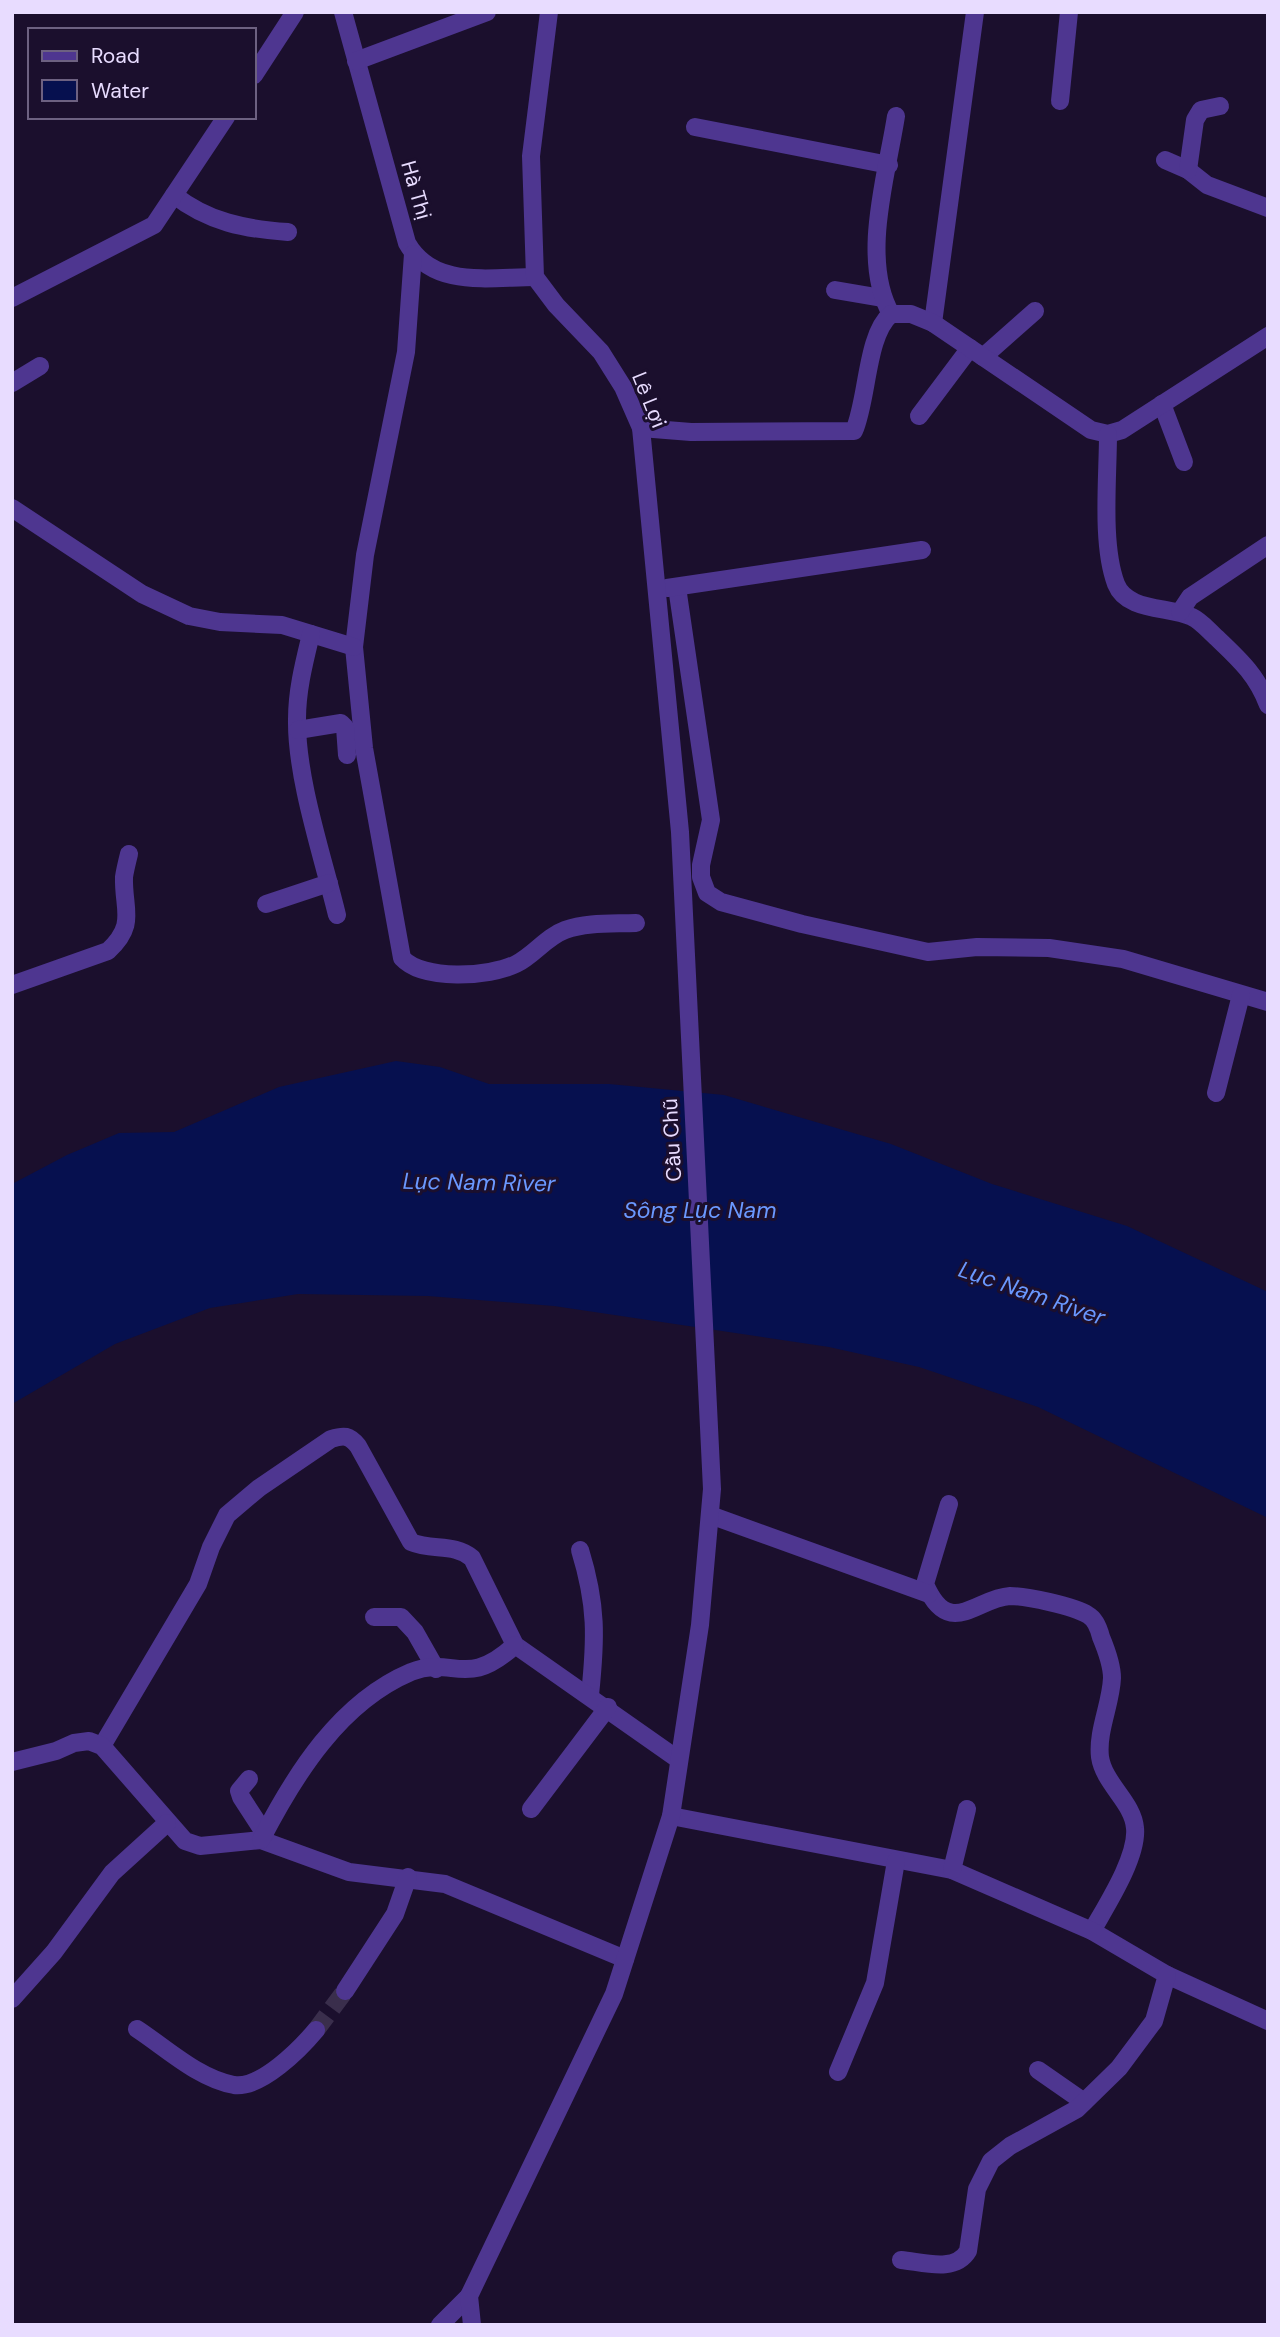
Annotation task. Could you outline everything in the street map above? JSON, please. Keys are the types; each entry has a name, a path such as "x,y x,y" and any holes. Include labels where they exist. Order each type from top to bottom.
{"street":[{"path":"256,72 295,12"},
{"name":"Hà Thị","path":"344,12 407,243 413,254"},
{"path":"356,61 487,12"},
{"path":"413,254 436,272 458,278 535,276 531,156 549,12"},
{"path":"933,323 975,12"},
{"path":"1060,101 1069,12"},
{"path":"1188,170 1195,120 1201,110 1220,106"},
{"path":"641,428 704,432 854,431 860,416 879,328 887,306 876,265 877,239 897,116"},
{"path":"12,298 154,225 225,119"},
{"path":"695,127 889,165"},
{"path":"1165,160 1188,170 1207,185 1268,208"},
{"path":"174,195 192,210 240,228 288,232"},
{"path":"413,254 406,352 365,555 354,647 364,748 402,958 410,967 436,973 496,973 519,962 565,930 593,924 636,923"},
{"name":"Lê Lợi","path":"535,276 556,305 601,352 623,387 641,428 680,832"},
{"path":"835,290 933,323 1091,429 1108,434 1122,430 1268,336"},
{"path":"919,416 976,352 1035,311"},
{"path":"12,383 40,366"},
{"path":"1162,404 1184,462"},
{"path":"1108,434 1109,544 1117,586 1124,596 1139,605 1180,612 1195,618 1242,660 1255,677 1268,705"},
{"path":"12,508 142,594 189,616 220,622 282,625 354,647"},
{"path":"1180,612 1190,597 1268,545"},
{"path":"656,590 922,550"},
{"path":"677,587 711,820 701,877 707,893 721,902 802,924 928,952 977,947 1049,948 1123,959 1268,1002"},
{"path":"311,634 300,678 298,730 305,780 337,915"},
{"path":"298,730 341,723 345,727 347,755"},
{"name":"Cầu Chũ","path":"469,2296 614,1994 671,1816 700,1625 712,1489 680,832"},
{"path":"12,985 108,951 118,942 125,931 128,916 124,877 129,854"},
{"path":"267,904 329,883"},
{"path":"1216,1093 1241,995"},
{"path":"102,1746 198,1584 211,1547 227,1515 259,1488 331,1439 342,1436 351,1437 358,1446 411,1542 421,1546 462,1550 472,1558 515,1644 608,1707 679,1760"},
{"path":"950,1504 925,1584 929,1594 944,1610 956,1613 974,1611 1009,1596 1089,1615 1098,1628 1112,1675 1100,1756 1105,1774 1129,1811 1135,1828 1133,1843 1120,1879 1093,1931"},
{"path":"710,1515 929,1594"},
{"path":"580,1550 593,1591 596,1641 590,1695"},
{"path":"374,1617 401,1618 415,1632 436,1669"},
{"path":"263,1837 313,1755 337,1723 363,1702 412,1672 489,1666 515,1644"},
{"path":"531,1809 608,1707"},
{"path":"12,1762 89,1741 102,1746 185,1841 201,1846 263,1837 349,1872 408,1877 445,1884 625,1959"},
{"path":"249,1779 239,1791 263,1837"},
{"path":"952,1870 967,1809"},
{"path":"671,1816 952,1870 1093,1931 1167,1975 1268,2021"},
{"path":"12,1999 54,1952 112,1873 167,1823"},
{"path":"838,2072 875,1983 896,1861"},
{"path":"345,1991 395,1914 408,1877"},
{"path":"901,2260 955,2265 963,2260 970,2241 977,2189 991,2161 1010,2146 1077,2109 1119,2068 1154,2021 1167,1975"},
{"path":"137,2029 202,2073 235,2085 247,2084 266,2075 303,2046 316,2030"},
{"path":"1038,2070 1084,2102"},
{"path":"440,2325 469,2296"},
{"path":"469,2296 472,2325"}],"water":[{"name":"Sông Lục Nam","path":"396,1061 440,1067 489,1084 609,1084 724,1095 891,1144 992,1184 1127,1226 1268,1292 1268,1518 1038,1407 919,1367 829,1347 554,1306 428,1296 298,1294 210,1308 115,1344 12,1404 12,1184 67,1155 119,1133 174,1132 279,1087"}],"tunnel":[{"path":"316,2030 345,1991"}],"water label":[{"name":"Lục Nam River","path":"479,1182"},
{"name":"Lục Nam River","path":"1032,1293"}]}
